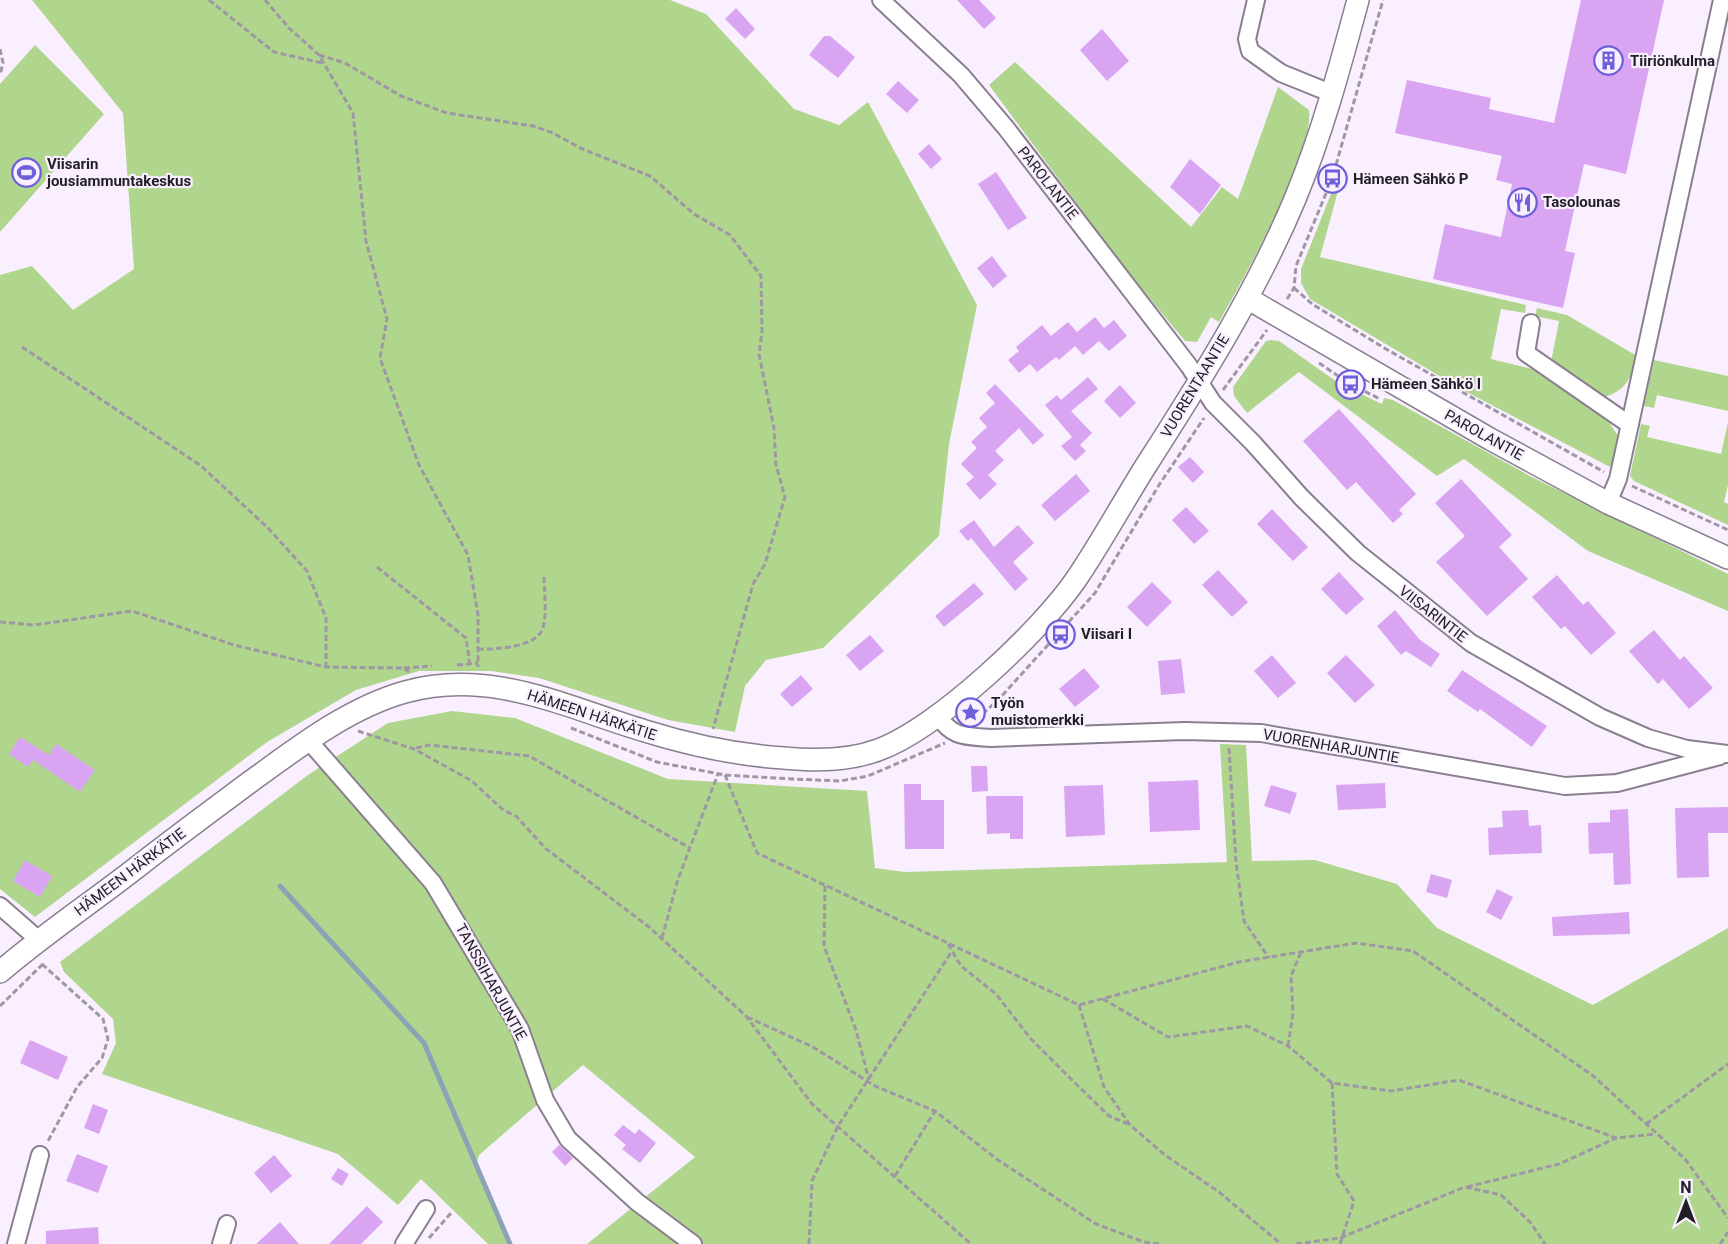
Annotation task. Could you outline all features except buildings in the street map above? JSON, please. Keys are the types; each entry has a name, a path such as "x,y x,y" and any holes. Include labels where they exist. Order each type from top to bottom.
{"main road":[{"name":"VUORENTAANTIE","path":"937,715 1024,639 1076,580 1198,381 1246,298 1294,203 1333,94 1358,0"},
{"name":"PAROLANTIE","path":"1246,298 1490,440 1608,503 1728,558"},
{"name":"HÄMEEN HÄRKÄTIE","path":"0,972 182,833 309,741 377,702 425,688 475,685 547,697 639,730 724,751 784,758 831,760 858,757 900,741 937,715"}],"street":[{"name":"PAROLANTIE","path":"881,0 961,75 1006,128 1198,381"},
{"path":"1256,0 1247,39 1250,51 1281,73 1333,94"},
{"path":"1608,503 1618,479 1722,0"},
{"path":"1532,323 1526,353 1630,425"},
{"name":"VIISARINTIE","path":"1198,381 1213,404 1350,545 1470,643 1600,717 1648,738 1687,748 1728,754"},
{"name":"VUORENHARJUNTIE","path":"937,715 946,728 959,735 991,738 1081,733 1272,735 1565,786 1617,783 1728,754"},
{"name":"TANSSIHARJUNTIE","path":"309,741 433,883 520,1029 545,1100 568,1139 637,1202 693,1244"},
{"path":"0,906 40,941"},
{"path":"16,1244 40,1155"},
{"path":"404,1244 426,1209"},
{"path":"221,1244 227,1224"}],"path":[{"path":"209,0 274,52 323,63"},
{"path":"265,0 289,28 319,55 353,113 366,241 387,319 380,358 419,465 468,555 478,615 478,671 475,685"},
{"name":"PAROLANTIE","path":"1383,0 1332,179 1296,266 1294,288 1312,304 1386,349 1618,479 1728,530"},
{"path":"0,49 3,63 0,75"},
{"path":"319,55 345,63 400,96 447,113 533,126 650,176 694,214 730,235 761,276 762,331 759,354 774,428 776,465 785,497 765,564 753,584 729,677 713,724 715,740 724,751"},
{"path":"22,347 200,465 267,527 307,571 326,618 326,667"},
{"path":"378,567 466,638 475,685"},
{"path":"478,649 518,644 537,637 543,630 544,575"},
{"path":"0,622 34,625 132,611 234,645 326,667 404,668 425,688"},
{"path":"353,729 414,749 472,781 502,808 517,817 545,848 662,938 746,1017 812,1104 971,1244"},
{"path":"1228,733 1236,862 1245,921 1269,958"},
{"path":"414,749 430,745 529,756 690,848"},
{"path":"662,938 678,879 718,774"},
{"path":"725,775 757,853 1079,1005 1239,962 1356,943 1413,951 1592,1075 1685,1159 1728,1218"},
{"path":"825,886 824,946 856,1030 869,1080"},
{"path":"947,943 961,966 996,994 1031,1039 1072,1080 1109,1116 1130,1125"},
{"path":"809,1244 812,1181 838,1126 952,951"},
{"path":"1288,1046 1293,1013 1291,976 1301,952"},
{"path":"0,1005 42,964 103,1019 108,1039 102,1058 77,1087 40,1155"},
{"path":"1103,999 1168,1037 1247,1026 1288,1046 1332,1083 1391,1091 1459,1080 1616,1138"},
{"path":"1079,1005 1104,1087 1130,1125 1165,1155 1219,1191 1281,1244"},
{"path":"746,1017 813,1047 876,1086 935,1111 998,1160 1096,1224 1143,1242 1160,1244"},
{"path":"1646,1124 1728,1064"},
{"path":"1332,1083 1337,1174 1354,1201 1340,1238 1340,1244"},
{"path":"895,1176 935,1111"},
{"path":"1296,1244 1340,1238 1465,1187 1559,1164 1616,1138 1657,1133"},
{"path":"1465,1187 1501,1195 1530,1222 1545,1244"},
{"path":"424,1244 452,1212"},
{"path":"1720,1244 1728,1232"}],"green space":[{"path":"32,0 670,0 706,14 794,109 839,125 868,102 977,305 949,444 939,536 823,648 766,660 745,686 735,732 668,720 539,678 491,671 419,671 356,690 267,742 35,917 0,889 0,275 32,266 73,310 134,269 123,113"},
{"name":"Viisarin jousiammuntakeskus","path":"35,45 104,114 0,232 0,84"},
{"path":"1015,62 1191,227 1222,187 1238,199 1278,87 1309,110 1308,130 1301,156 1275,217 1219,322 1211,317 1197,342 1185,341 1126,270 989,85"},
{"path":"1337,179 1341,180 1320,257 1526,305 1525,313 1501,309 1491,359 1540,371 1609,422 1618,436 1616,453 1610,467 1463,390 1310,299 1301,283 1301,269"},
{"path":"1537,308 1567,315 1637,356 1630,377 1623,387 1604,397 1551,362 1559,321 1535,316"},
{"path":"1266,341 1279,341 1340,384 1382,404 1384,398 1393,400 1530,476 1728,574 1728,611 1588,551 1464,459 1437,476 1299,372 1247,413 1234,396 1233,387"},
{"path":"1654,360 1728,376 1728,411 1657,395 1654,408 1644,406"},
{"path":"1728,422 1728,485 1724,502 1728,504 1728,525 1634,481 1630,476 1641,424 1650,426 1647,437 1721,454"},
{"path":"452,711 515,718 668,779 867,791 875,868 905,872 1227,862 1220,744 1246,745 1252,861 1315,860 1397,884 1437,928 1593,1005 1728,928 1728,1244 587,1244 695,1157 583,1065 479,1155 476,1165 510,1244 488,1244 421,1179 398,1205 338,1154 102,1074 116,1043 113,1019 64,972 60,962 308,775 388,723"}],"waterway":[{"path":"280,886 424,1043 510,1244"}],"place":[{"name":"Tiiriönkulma","path":"1609,61"},
{"name":"Viisarin jousiammuntakeskus","path":"26,173"},
{"name":"Hämeen Sähkö P","path":"1332,179"},
{"name":"Tasolounas","path":"1522,202"},
{"name":"Hämeen Sähkö I","path":"1350,384"},
{"name":"Viisari I","path":"1060,634"},
{"name":"Työn muistomerkki","path":"970,712"}]}
